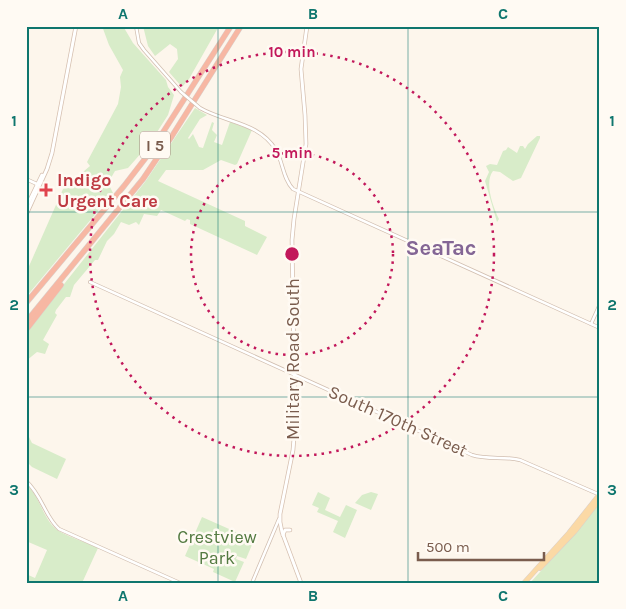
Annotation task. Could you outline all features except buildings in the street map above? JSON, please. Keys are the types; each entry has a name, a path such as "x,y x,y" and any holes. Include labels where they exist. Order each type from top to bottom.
{"highway":[{"name":"I 5","path":"26,303 151,151 231,26"},
{"name":"I 5","path":"26,322 132,193 242,26"},
{"path":"26,330 70,274 70,268"}],"main road":[{"path":"26,215 52,153 76,26"},
{"name":"Military Road South","path":"301,583 283,534 280,515 295,432 292,240 306,144 306,114 301,69 308,26"},
{"path":"26,208 38,185"},
{"path":"525,583 576,525 600,494"},
{"path":"525,583 575,531 600,499"},
{"path":"283,534 285,530 290,530"},
{"path":"549,559 552,551"}],"street":[{"path":"136,26 139,43 181,92 209,113 249,126 261,134 276,151 288,184 298,191 600,328"},
{"path":"26,179 38,185"},
{"name":"South 170th Street","path":"90,282 472,455 486,458 507,457 520,460 600,494"},
{"path":"590,324 600,304"},
{"path":"26,481 34,488 51,519 59,528 180,583"},
{"path":"252,583 278,524 280,515"},
{"path":"274,532 278,530 283,534"}],"green space":[{"path":"102,26 123,26 133,43 166,80 168,87 174,95 168,115 150,143 128,168 115,171 108,183 113,193 26,297 26,273 63,189 90,166 87,162 118,104 121,87 120,77 123,70 109,45"},
{"path":"143,26 219,26 189,79 182,87 169,72 178,59 177,49 170,44 155,56 148,46"},
{"path":"195,108 207,115 200,119 188,138 193,134 199,147 203,148 212,122 214,123 212,130 217,135 214,142 222,145 230,122 252,130 237,164 221,160 203,170 166,170 158,181 245,221 245,226 267,237 257,255 190,224 190,220 187,219 185,221 161,210 157,216 144,214 139,225 136,222 129,225 121,222 107,241 98,260 95,260 74,285 70,297 66,297 56,310 55,313 57,315 43,340 49,344 45,354 37,352 26,361 26,332 145,182"},
{"path":"537,136 540,136 540,138 521,178 513,181 500,172 493,171 490,176 489,188 499,219 497,222 485,181 489,172 486,166 490,164 497,165 503,151 508,147 517,153 520,146 523,146 525,149"},
{"path":"26,431 32,443 66,459 57,479 32,467 28,463 26,464"},
{"path":"26,484 35,494 47,519 56,529 98,548 82,583 26,583 26,574 35,578 47,550 26,541"},
{"path":"318,492 330,498 325,510 340,517 346,505 357,510 345,538 333,532 338,521 317,512 319,508 312,505"},
{"path":"371,492 378,494 371,510 355,503 362,495"},
{"path":"600,503 600,583 530,583 577,531"},
{"name":"Crestview Park","path":"202,517 254,540 246,559 237,556 236,559 244,562 235,582 213,572 214,569 185,556"}],"place":[{"name":"Indigo Urgent Care","path":"46,190"}],"district":[{"name":"SeaTac","path":"441,247"}]}
